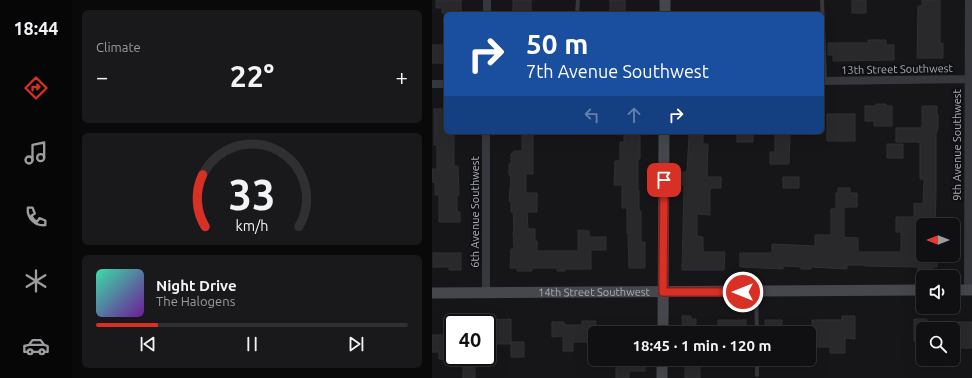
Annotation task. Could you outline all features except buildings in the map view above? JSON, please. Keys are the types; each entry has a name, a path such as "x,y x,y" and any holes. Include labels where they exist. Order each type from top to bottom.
{"street":[{"path":"487,0 487,12"},
{"path":"665,0 665,12"},
{"name":"9th Avenue Southwest","path":"968,0 970,79 970,290"},
{"name":"13th Street Southwest","path":"824,81 970,79"},
{"path":"432,84 444,84"},
{"name":"6th Avenue Southwest","path":"486,134 486,293"},
{"path":"662,326 664,134"},
{"name":"14th Street Southwest","path":"432,293 916,290"},
{"path":"662,366 662,378"}],"lane":[{"path":"578,0 578,12"},
{"path":"822,0 822,12"},
{"path":"756,291 757,326"},
{"path":"757,366 757,375"}],"route":[{"path":"664,180 663,292 743,292"}]}
